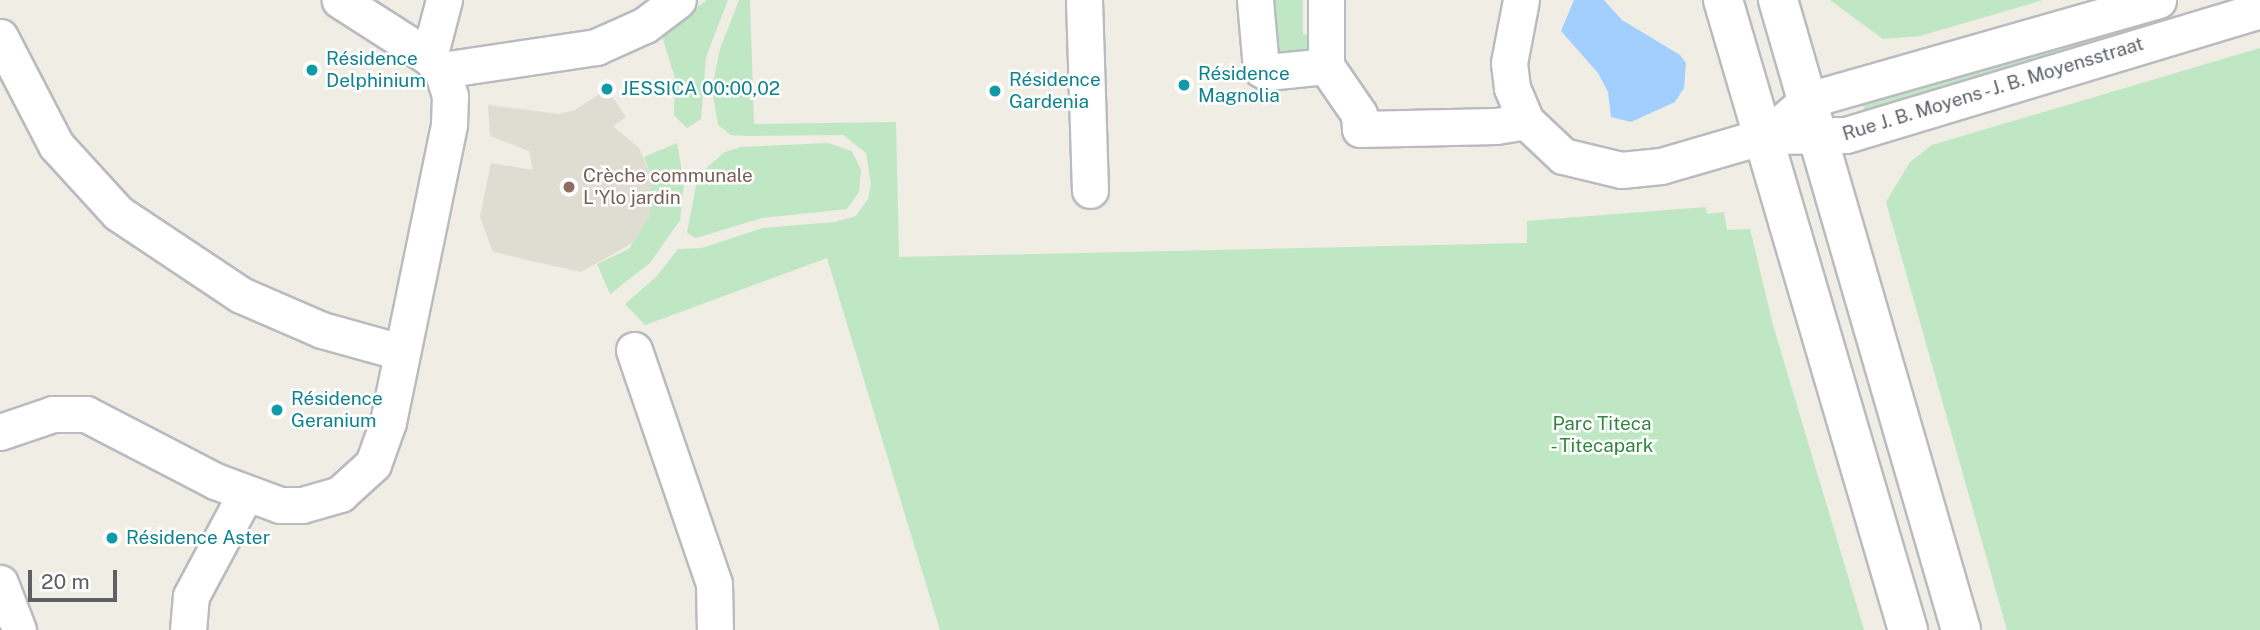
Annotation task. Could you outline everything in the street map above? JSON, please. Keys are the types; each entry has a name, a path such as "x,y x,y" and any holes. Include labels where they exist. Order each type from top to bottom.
{"main road":[{"path":"1723,0 1908,630"},
{"path":"1778,0 1961,630"}],"street":[{"path":"0,432 53,414 86,414 245,495 280,505 302,505 332,498 356,482 373,464 384,441 449,124 450,96 435,64 340,0"},
{"path":"435,64 444,0"},
{"path":"435,64 596,47 645,25 678,0"},
{"path":"1084,0 1090,190"},
{"path":"1255,0 1261,69 1280,72 1326,66"},
{"path":"1325,0 1326,66 1359,114 1360,128 1496,126 1526,121"},
{"path":"1521,0 1509,63 1512,89 1526,121 1563,156 1620,170 1661,166 1764,136"},
{"name":"Rue J. B. Moyens - J. B. Moyensstraat","path":"1764,136 1808,100 1881,83 2158,0"},
{"name":"Rue J. B. Moyens - J. B. Moyensstraat","path":"1764,136 1820,139 1865,130 2260,10"},
{"path":"0,37 56,145 118,212 241,295 322,330 401,352"},
{"path":"634,350 714,584 715,630"},
{"path":"188,630 191,596 245,495"},
{"path":"0,583 18,630"}],"shaded area":[{"name":"Crèche communale L'Ylo jardin","path":"607,89 626,117 613,126 639,148 652,178 649,217 636,241 581,272 493,252 480,217 491,163 533,170 529,151 490,136 488,105 558,114 575,110"}],"green space":[{"path":"707,0 728,0 706,57 701,119 687,128 674,115 675,78 661,33"},
{"name":"Parc Titeca - Titecapark","path":"739,0 750,0 754,124 896,122 899,257 1527,243 1527,221 1706,207 1707,214 1724,212 1727,230 1750,229 1773,325 1864,630 940,630 827,258 645,325 625,304 656,277 678,249 702,248 763,228 835,222 856,216 868,199 871,184 866,153 843,135 731,135 718,125 712,89 720,49"},
{"path":"1274,0 1303,0 1303,34 1311,35 1312,56 1278,64"},
{"path":"1830,0 2043,0 1920,36 1883,39"},
{"path":"2104,32 2106,43 1866,115 1862,101"},
{"path":"2260,48 2260,630 2007,630 1886,202 1910,162 1932,145"},
{"path":"677,143 684,183 680,220 650,263 610,294 597,264 629,249 649,217 652,178 644,157"},
{"path":"828,143 852,151 861,170 859,192 847,209 762,218 696,238 687,233 698,175 725,152 741,147"}],"water":[{"path":"1574,0 1604,0 1622,20 1680,55 1686,63 1684,88 1675,102 1631,122 1611,117 1608,92 1598,73 1561,31"}],"place":[{"name":"Résidence Delphinium","path":"312,70"},
{"name":"Résidence Magnolia","path":"1184,85"},
{"name":"JESSICA 00:00,02","path":"607,89"},
{"name":"Résidence Gardenia","path":"995,91"},
{"name":"Crèche communale L'Ylo jardin","path":"569,187"},
{"name":"Résidence Geranium","path":"277,410"},
{"name":"Résidence Aster","path":"112,538"}]}
